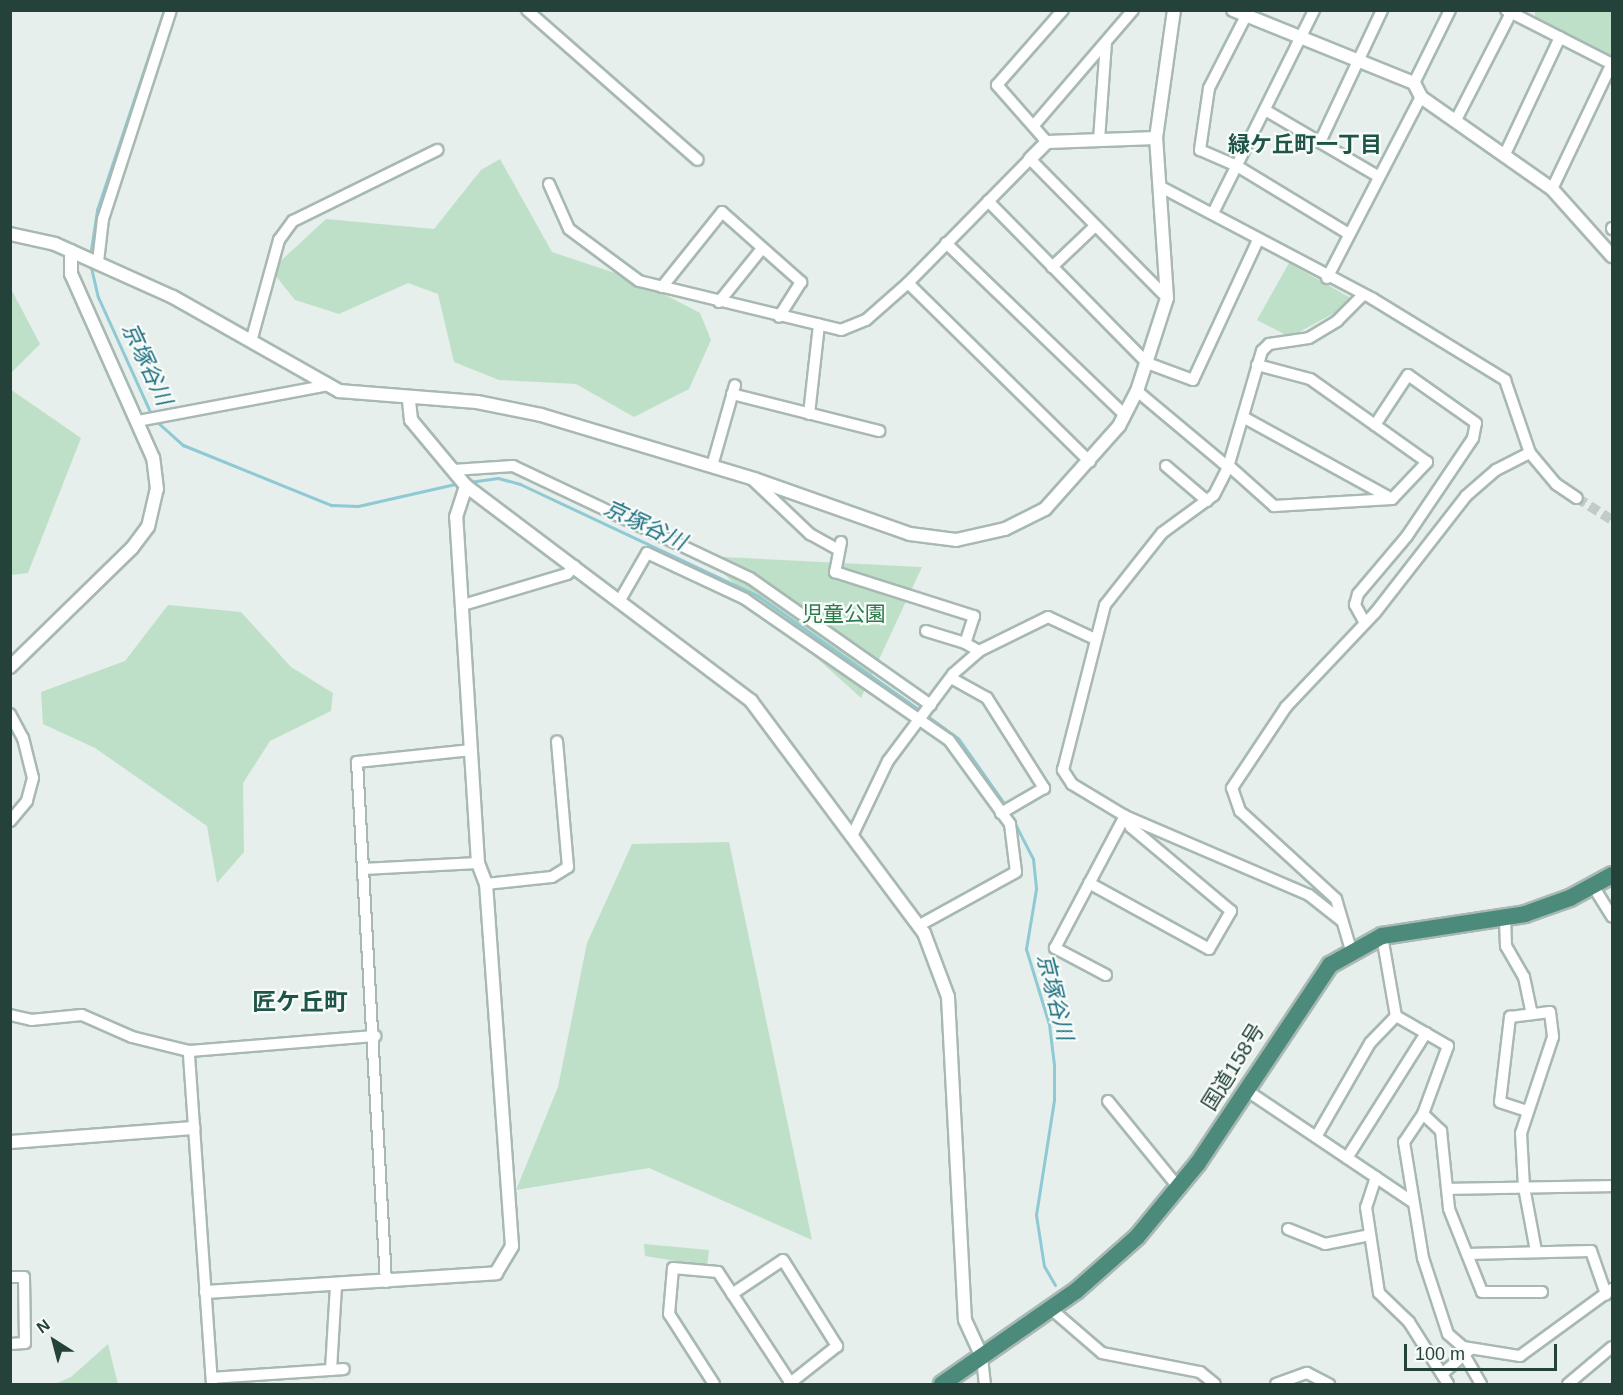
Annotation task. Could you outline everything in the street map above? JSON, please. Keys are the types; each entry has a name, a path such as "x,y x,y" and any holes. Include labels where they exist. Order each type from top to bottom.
{"highway":[{"name":"国道158号","path":"942,1384 1051,1309 1117,1258 1179,1188 1317,980 1351,950 1382,936 1505,918 1556,905 1612,875"}],"street":[{"path":"95,261 103,219 171,10"},
{"path":"527,10 698,160"},
{"path":"1047,142 1035,124 997,85 1063,10"},
{"path":"1035,124 1133,10"},
{"path":"138,421 329,386 409,401 477,402 541,415 712,466 910,534 956,540 1005,529 1045,510 1090,462 1125,415 1147,363 1167,298 1156,138 1174,10"},
{"path":"1233,10 1248,13 1414,83 1421,97 1552,189 1612,256"},
{"path":"1213,213 1314,10"},
{"path":"1320,142 1382,10"},
{"path":"1414,83 1450,10"},
{"path":"1456,120 1508,12 1612,64 1552,189"},
{"path":"1248,13 1209,88 1200,150 1237,166 1349,234"},
{"path":"1504,154 1560,38"},
{"path":"1099,140 1106,42"},
{"path":"1327,278 1421,97"},
{"path":"1265,111 1379,177"},
{"path":"549,184 569,228 639,281 778,317 841,330 866,320 908,283 1047,142 1156,138"},
{"path":"252,338 279,240 293,221 437,150"},
{"path":"1030,159 1167,298"},
{"path":"1159,186 1213,213 1327,278 1363,295 1509,384 1530,453 1551,479 1576,498"},
{"path":"988,201 1147,363 1193,380 1199,375 1258,240"},
{"path":"662,287 722,212 760,251 801,282 778,317"},
{"path":"1052,267 1095,226"},
{"path":"10,234 95,261 252,338 329,386"},
{"path":"946,243 1125,415"},
{"path":"719,302 760,251"},
{"path":"10,667 147,527 157,489 153,458 72,274 75,253"},
{"path":"908,283 1090,462"},
{"path":"1342,921 1309,896 1125,816 1072,784 1063,770 1105,605 1132,566 1162,533 1207,501 1228,466 1265,346 1309,338 1342,317 1363,295"},
{"path":"809,414 819,325"},
{"path":"1137,391 1274,506 1392,499 1427,462 1310,379 1257,366"},
{"path":"1365,623 1355,605 1358,594 1407,536 1473,438 1476,423 1408,375 1375,425"},
{"path":"712,466 734,390 809,414 879,431"},
{"path":"409,401 411,420 455,472 467,491 575,566 751,701 920,925 942,970 948,997 965,1320 982,1357 985,1384"},
{"path":"1243,417 1392,499"},
{"path":"1351,950 1342,921 1327,888 1240,811 1232,788 1286,707 1365,623 1466,496 1505,463 1530,453"},
{"path":"455,472 513,466 750,579 926,713 949,740 1010,824 1016,872 920,925"},
{"path":"1166,466 1207,501"},
{"path":"751,478 810,534 840,546 835,572 974,616 965,644"},
{"path":"206,1292 496,1273 512,1246 486,884 478,863 456,517 467,491"},
{"path":"620,600 648,553 745,599 926,713"},
{"path":"463,605 567,574 575,566"},
{"path":"852,834 888,761 951,678 980,651 1048,617 1095,639"},
{"path":"926,631 980,651"},
{"path":"951,678 987,698 1044,788 1001,813"},
{"path":"10,714 23,738 33,778 27,801 10,820"},
{"path":"486,884 552,877 568,867 557,741"},
{"path":"386,1282 375,1036 357,762 471,750"},
{"path":"1106,975 1055,948 1125,816"},
{"path":"1089,883 1209,949 1232,911 1131,827 1125,816"},
{"path":"363,869 478,863"},
{"path":"1593,886 1612,916"},
{"path":"1505,918 1506,946 1524,977 1532,1014"},
{"path":"1382,936 1396,1016"},
{"path":"1524,1110 1500,1102 1510,1017 1550,1012 1553,1038 1524,1110 1524,1187 1536,1251"},
{"path":"10,1015 31,1020 82,1015 132,1036 189,1051 375,1036"},
{"path":"1396,1016 1448,1046 1423,1114 1404,1142 1411,1201 1448,1334 1468,1354 1481,1384"},
{"path":"1316,1137 1370,1043 1396,1016"},
{"path":"1347,1158 1426,1033"},
{"path":"189,1051 212,1381 344,1370"},
{"path":"1245,1090 1411,1201"},
{"path":"1108,1101 1179,1188"},
{"path":"1423,1114 1441,1131 1447,1189 1467,1254 1482,1292 1542,1292"},
{"path":"10,1142 193,1128"},
{"path":"1376,1177 1366,1207 1379,1293 1409,1322 1448,1384"},
{"path":"1447,1189 1612,1186"},
{"path":"1288,1229 1325,1244 1370,1235"},
{"path":"1442,1374 1468,1354 1520,1356 1609,1291 1591,1251 1467,1254"},
{"path":"714,1384 669,1314 673,1268 718,1272 732,1294 790,1383 837,1346 783,1260 732,1294"},
{"path":"10,1277 24,1277 26,1342 10,1344"},
{"path":"331,1370 336,1285"},
{"path":"1051,1309 1102,1353 1200,1372 1215,1384"},
{"path":"1568,1384 1612,1347"},
{"path":"1276,1384 1307,1373 1329,1384"}],"green space":[{"path":"1535,11 1612,11 1612,56 1535,19"},
{"path":"500,159 552,252 639,281 700,313 711,340 689,389 634,417 576,384 499,380 454,362 438,294 408,283 339,314 295,300 271,270 326,219 434,229 481,170"},
{"path":"1289,263 1349,297 1351,304 1290,337 1257,320"},
{"path":"10,287 40,344 11,373 10,373"},
{"path":"10,389 81,438 28,573 11,575"},
{"name":"児童公園","path":"704,556 922,567 861,698"},
{"path":"168,605 241,612 291,667 333,693 331,711 270,741 243,783 244,852 217,883 207,826 95,748 43,724 41,692 125,661"},
{"path":"729,842 812,1240 649,1168 516,1190 558,1087 587,943 632,844"},
{"path":"644,1244 709,1250 707,1266 645,1256"},
{"path":"108,1344 118,1384 55,1384 71,1377"}],"waterway":[{"name":"京塚谷川","path":"90,256 97,210 164,10"},
{"name":"京塚谷川","path":"90,263 98,297 151,414"},
{"name":"京塚谷川","path":"155,420 183,445 331,505 358,506 459,483"},
{"name":"京塚谷川","path":"469,482 498,478 520,484 758,596 921,711"},
{"name":"京塚谷川","path":"926,715 958,738 1006,806"},
{"name":"京塚谷川","path":"1009,812 1033,859 1036,889 1026,949 1049,1024 1054,1065 1054,1100 1036,1215 1044,1266 1055,1285"}],"tunnel":[{"path":"1577,498 1612,520"}],"district":[{"name":"緑ケ丘町一丁目","path":"1305,145"},
{"name":"匠ケ丘町","path":"300,1002"}]}
